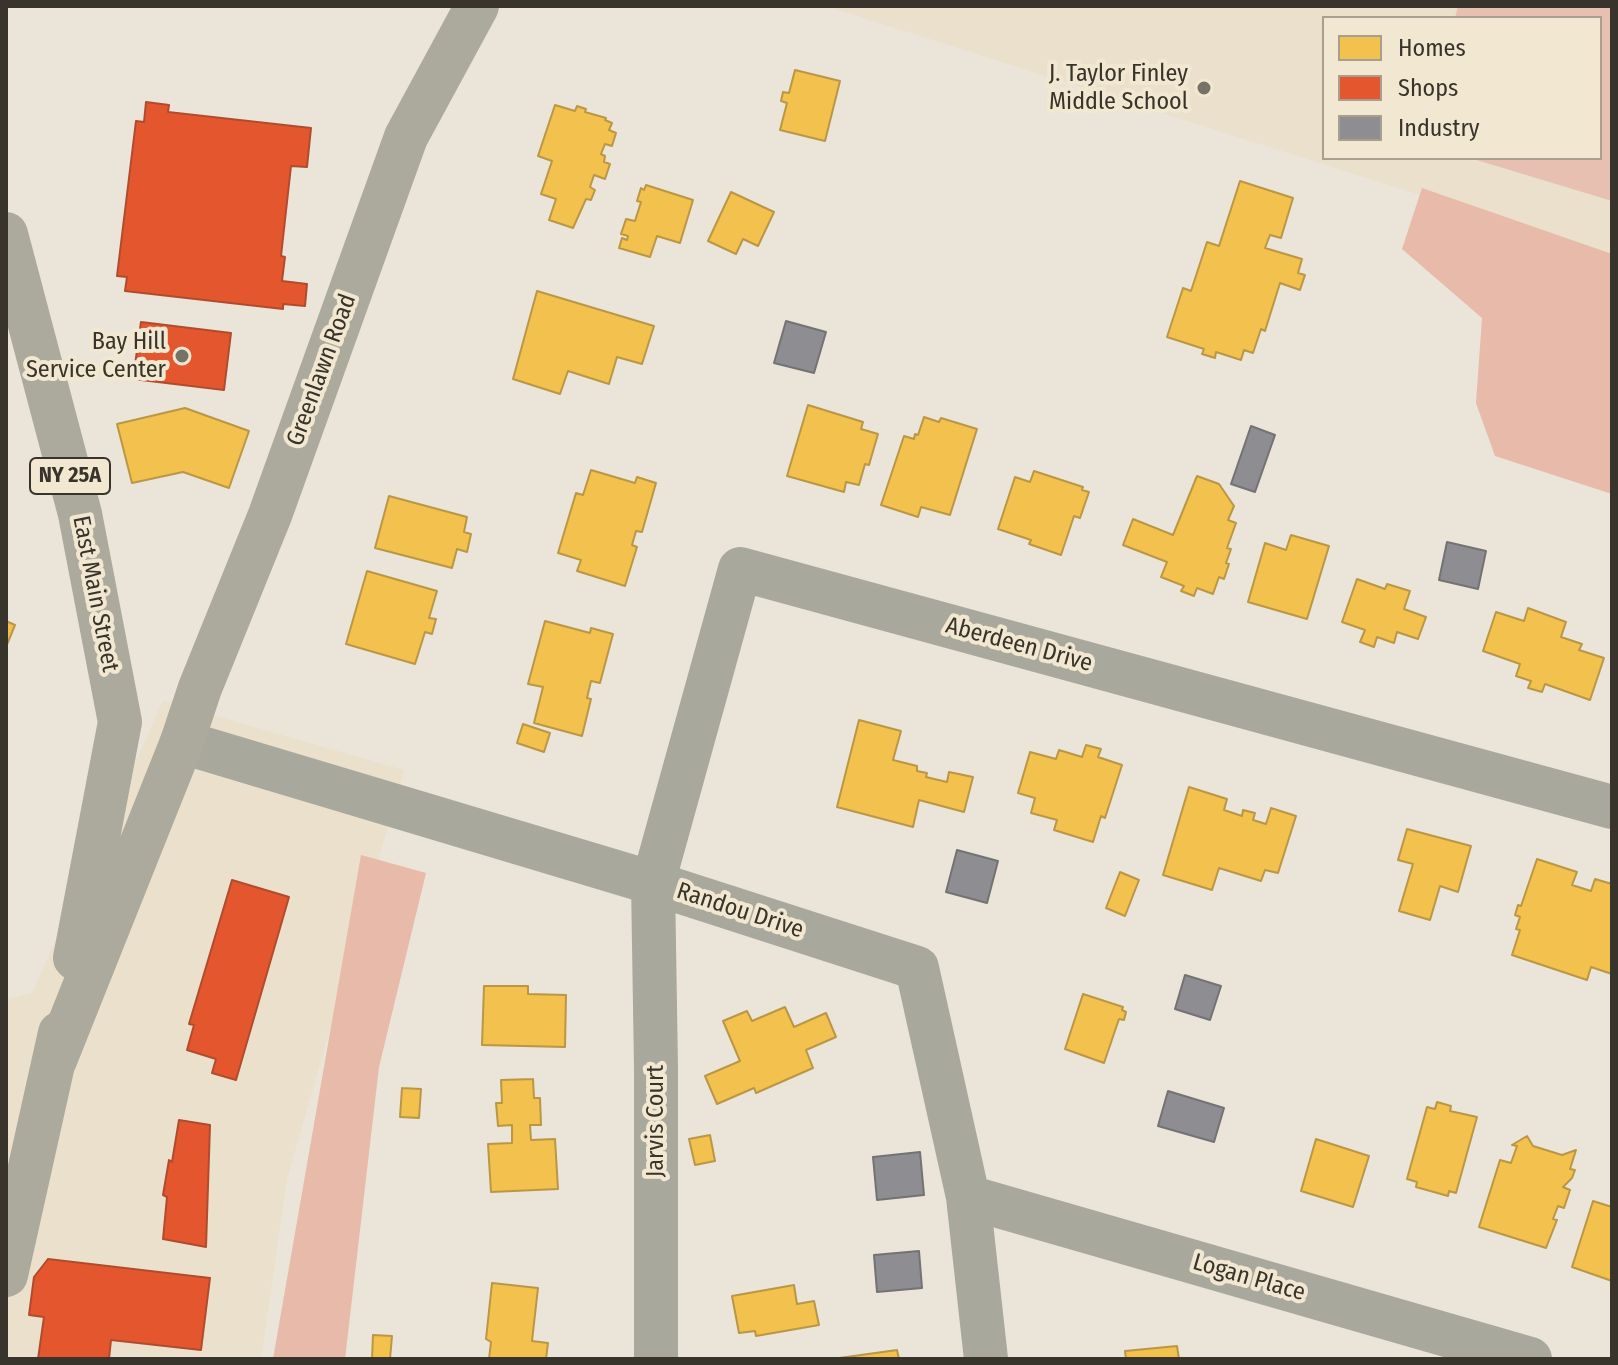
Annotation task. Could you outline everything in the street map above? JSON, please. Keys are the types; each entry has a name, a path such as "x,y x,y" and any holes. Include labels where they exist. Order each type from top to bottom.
{"main road":[{"name":"Greenlawn Road","path":"182,742 200,688 270,515 406,137 477,6"},
{"name":"East Main Street","path":"6,234 80,514 120,722 55,1060 6,1275"},
{"path":"120,722 182,742"},
{"name":"East Main Street","path":"55,1060 182,742"}],"street":[{"name":"Aberdeen Drive","path":"653,883 740,569 1612,807"},
{"name":"Randou Drive","path":"182,742 653,883 917,968 968,1197 986,1359"},
{"name":"Jarvis Court","path":"653,883 656,1359"},
{"name":"Logan Place","path":"968,1197 1530,1359"}],"shaded area":[{"name":"J. Taylor Finley Middle School","path":"826,6 1612,6 1612,256"},
{"path":"1458,6 1612,6 1612,201 1477,160 1602,160 1602,16 1456,16"},
{"path":"1422,188 1612,254 1612,494 1495,456 1476,403 1482,318 1402,249"},
{"path":"163,701 404,770 287,1179 261,1359 6,1359 6,999 32,993"},
{"path":"361,855 426,873 379,1067 345,1359 273,1359"}],"building: Homes":[{"path":"795,70 840,81 825,141 780,130 787,103 781,101 783,92 789,93"},
{"path":"555,105 575,111 577,106 586,109 585,112 606,118 612,123 609,130 616,133 612,146 605,144 601,154 605,156 604,162 610,164 605,179 594,175 590,187 595,190 591,200 586,199 573,228 549,220 556,199 541,194 552,161 538,156"},
{"path":"1240,181 1293,198 1281,238 1270,235 1265,248 1302,259 1298,273 1305,275 1300,290 1280,283 1265,331 1261,329 1253,353 1244,350 1241,360 1216,352 1215,358 1202,354 1204,349 1167,337 1183,288 1191,291 1207,242 1219,246"},
{"path":"646,185 693,200 680,243 657,236 650,257 619,248 622,238 627,240 628,236 621,234 626,219 635,221 641,202 637,201 641,188 644,190"},
{"path":"731,192 774,212 758,246 743,239 736,254 708,241"},
{"path":"537,291 654,326 642,364 617,357 609,384 568,371 560,394 513,379"},
{"path":"808,405 863,422 861,429 878,434 859,485 846,482 844,492 787,476"},
{"path":"185,408 249,431 229,488 183,472 132,483 117,424"},
{"path":"924,417 939,422 941,418 977,429 950,515 921,507 918,517 881,505 904,436 914,439"},
{"path":"591,470 635,483 637,477 656,483 642,532 636,531 632,545 637,547 625,586 577,571 581,560 558,553 576,493 583,495"},
{"path":"1034,471 1083,487 1082,490 1089,492 1080,518 1074,516 1061,555 1029,544 1031,540 998,529 1015,477 1030,482"},
{"path":"1197,476 1219,484 1234,506 1228,520 1236,523 1227,548 1231,549 1224,579 1219,577 1213,594 1197,588 1194,596 1181,591 1184,586 1161,577 1167,562 1123,545 1133,519 1173,535"},
{"path":"389,496 467,517 464,532 471,534 467,552 457,549 452,568 375,548"},
{"path":"1291,535 1329,546 1307,619 1248,602 1265,543 1286,550"},
{"path":"367,571 437,591 429,618 436,619 432,634 425,632 415,664 346,644"},
{"path":"1357,579 1385,589 1387,584 1410,591 1404,609 1426,617 1418,639 1397,632 1394,643 1377,637 1374,647 1360,642 1365,630 1342,622"},
{"path":"1528,608 1566,622 1561,637 1582,644 1579,650 1604,658 1590,700 1545,684 1542,692 1528,688 1531,681 1516,676 1520,664 1483,651 1496,612 1524,621"},
{"path":"6,621 15,625 6,647"},
{"path":"545,621 590,633 591,628 613,634 600,683 591,681 587,698 591,699 582,736 534,723 543,687 528,684"},
{"path":"859,720 901,731 893,760 917,766 917,771 927,773 926,777 947,782 949,772 973,777 964,812 919,800 913,827 837,807"},
{"path":"523,724 550,733 544,752 517,743"},
{"path":"1086,745 1101,749 1098,757 1122,765 1105,818 1101,816 1093,842 1054,830 1057,820 1031,813 1035,798 1018,793 1030,752 1056,759 1059,750 1082,757"},
{"path":"1189,787 1227,799 1224,810 1242,816 1243,810 1255,813 1253,820 1266,824 1271,808 1296,816 1278,873 1265,870 1261,881 1219,868 1212,890 1163,875"},
{"path":"1407,829 1471,846 1458,892 1440,886 1430,920 1399,911 1413,864 1398,860"},
{"path":"1537,859 1577,872 1572,885 1591,891 1595,879 1612,884 1612,974 1591,967 1587,980 1512,955 1520,930 1516,929 1520,917 1515,915"},
{"path":"1120,872 1139,880 1125,916 1106,908"},
{"path":"484,986 528,986 528,994 566,995 565,1047 482,1045"},
{"path":"1083,994 1123,1007 1122,1010 1126,1012 1124,1020 1119,1019 1104,1063 1065,1049"},
{"path":"785,1007 794,1027 826,1013 836,1037 806,1050 813,1068 756,1093 754,1088 717,1104 705,1076 740,1061 723,1021 747,1011 752,1021"},
{"path":"533,1079 534,1098 540,1098 541,1125 530,1125 531,1140 555,1139 558,1189 491,1192 488,1144 512,1143 512,1125 498,1126 496,1103 502,1103 501,1080"},
{"path":"402,1088 421,1089 419,1118 400,1117"},
{"path":"1437,1102 1451,1106 1450,1111 1477,1117 1456,1193 1449,1191 1448,1196 1416,1187 1417,1182 1407,1179 1427,1107 1435,1109"},
{"path":"710,1135 715,1161 695,1165 689,1139"},
{"path":"1527,1136 1533,1146 1562,1155 1576,1150 1570,1169 1575,1170 1563,1187 1570,1190 1564,1208 1558,1206 1553,1219 1557,1220 1546,1248 1479,1227 1500,1160 1511,1163 1517,1146 1512,1145"},
{"path":"1316,1139 1369,1156 1353,1207 1301,1191"},
{"path":"1593,1201 1612,1207 1612,1281 1572,1267"},
{"path":"492,1283 538,1288 532,1341 548,1343 546,1359 489,1359 491,1342 486,1339"},
{"path":"794,1285 797,1304 814,1301 819,1325 756,1336 755,1331 739,1333 732,1296"},
{"path":"373,1335 392,1336 390,1359 372,1359"},
{"path":"1177,1346 1179,1359 1126,1359 1125,1351"},
{"path":"897,1350 899,1359 832,1359"}],"building: Shops":[{"path":"146,102 169,105 168,112 311,128 307,167 291,166 281,256 285,257 282,281 307,284 305,306 283,304 283,309 125,291 127,277 117,276 136,121 144,122"},
{"name":"Bay Hill Service Center","path":"141,322 231,333 224,390 133,379"},
{"path":"232,880 289,897 236,1080 212,1073 216,1059 187,1050 194,1025 189,1024"},
{"path":"179,1120 210,1125 206,1247 163,1239 167,1197 163,1195"},
{"path":"48,1259 210,1278 201,1350 111,1340 109,1359 38,1359 44,1317 29,1315 34,1277"}],"building: Industry":[{"path":"786,321 826,332 814,373 774,363"},
{"path":"1251,426 1275,435 1255,492 1231,484"},
{"path":"1447,542 1486,551 1478,589 1439,580"},
{"path":"957,850 998,861 987,903 946,892"},
{"path":"1185,975 1221,986 1210,1020 1175,1009"},
{"path":"1168,1091 1224,1108 1214,1142 1158,1126"},
{"path":"920,1152 924,1195 877,1200 873,1157"},
{"path":"919,1251 922,1288 877,1292 874,1255"}],"place":[{"name":"J. Taylor Finley Middle School","path":"1204,88"},
{"name":"Bay Hill Service Center","path":"182,356"}]}
